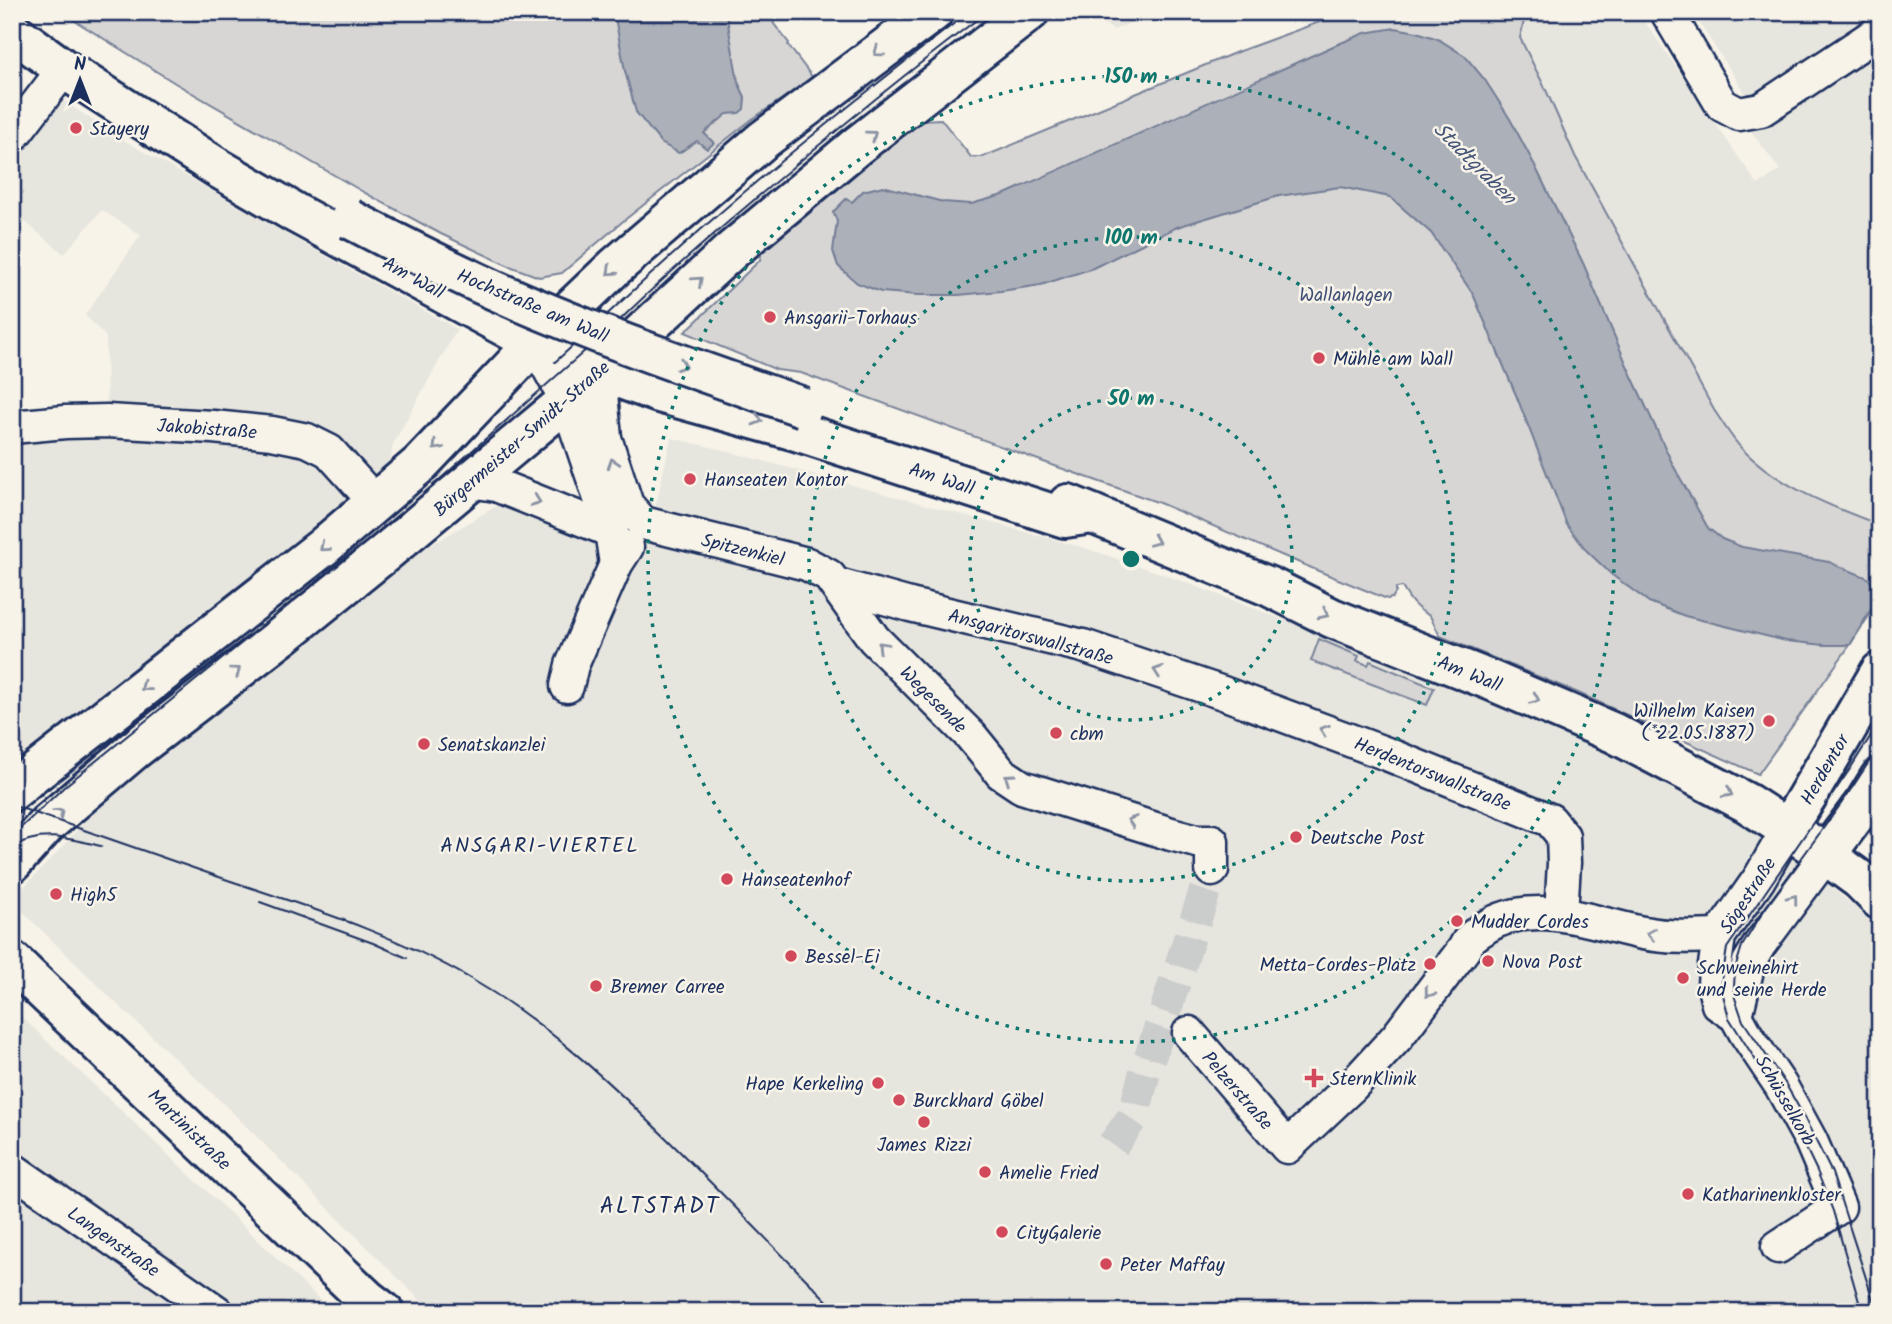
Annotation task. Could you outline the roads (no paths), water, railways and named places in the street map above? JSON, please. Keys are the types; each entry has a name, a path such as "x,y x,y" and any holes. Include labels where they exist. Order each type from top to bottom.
{"main road":[{"path":"12,791 323,547 420,464 535,343 615,267 754,147 933,12"},
{"name":"Bürgermeister-Smidt-Straße","path":"12,863 46,825 134,750 286,633 471,481 567,401 731,251 849,153 1029,12"},
{"name":"Hochstraße am Wall","path":"12,17 38,27 198,130 350,219 426,258 547,313 670,360 955,460 1092,514"},
{"name":"Am Wall","path":"12,31 64,69 207,161 297,214 535,343 659,393 796,430 1065,518 1092,514 1282,592 1343,622 1610,731 1747,803 1826,855 1860,880 1880,900"},
{"path":"475,408 488,408 503,417 508,438 505,452"},
{"name":"Herdentor","path":"1788,829 1880,672"},
{"path":"1826,855 1880,778"},
{"name":"Martinistraße","path":"12,961 376,1307"}],"street":[{"path":"1667,12 1722,105 1739,114 1760,110 1880,31"},
{"path":"12,137 64,69"},
{"path":"535,343 567,401 611,531 615,564"},
{"path":"567,686 572,665 615,564 643,523 627,505 605,438 599,371"},
{"name":"Jakobistraße","path":"12,427 107,421 223,428 307,440 329,451 375,502"},
{"path":"471,481 496,485 611,531"},
{"name":"Spitzenkiel","path":"643,523 807,564 829,576 838,586"},
{"name":"Ansgaritorswallstraße","path":"838,586 1083,646 1223,693"},
{"name":"Wegesende","path":"838,586 874,639 971,736 1001,773 1022,787 1197,841 1212,856"},
{"name":"Herdentorswallstraße","path":"1223,693 1387,754 1550,820 1563,836 1561,914"},
{"name":"Sögestraße","path":"1727,1010 1714,987 1719,936 1759,879 1788,829"},
{"name":"Sögestraße","path":"1727,1010 1760,944 1826,855"},
{"name":"Pelzerstraße","path":"1189,1033 1287,1147 1353,1085 1397,1037 1464,949 1469,938 1495,922 1527,913 1561,914"},
{"path":"1561,914 1643,933 1719,936"},
{"name":"Schüsselkorb","path":"1727,1010 1781,1086 1811,1141 1839,1207 1778,1247"},
{"name":"Langenstraße","path":"12,1169 217,1312"}],"water":[{"path":"614,12 726,12 738,82 745,97 744,109 739,113 727,114 704,133 714,143 707,149 697,141 679,153 661,143 636,112"},
{"name":"Stadtgraben","path":"1395,28 1438,39 1465,56 1485,80 1510,119 1583,263 1673,465 1708,528 1722,539 1742,547 1829,562 1868,578 1878,592 1850,645 1786,641 1685,616 1649,602 1612,575 1587,551 1567,525 1473,294 1431,233 1390,197 1340,187 1279,196 1177,227 1093,268 1041,285 1001,291 958,295 881,292 857,283 838,266 833,251 837,221 833,212 846,199 852,202 863,191 883,186 943,202 971,204 1003,195 1331,47 1365,33"}],"tunnel":[{"path":"1113,1145 1133,1117 1145,1072 1212,870"}],"tram line":[{"path":"555,362 744,192 969,12"},
{"path":"12,836 65,786 395,519 687,258 783,176 987,12"},
{"path":"1862,1312 1833,1211 1817,1171 1789,1113 1729,1018 1721,987 1727,948 1880,721"},
{"path":"1877,1312 1832,1173 1785,1083 1743,1021 1734,987 1735,969 1742,946 1766,907 1846,797 1880,745"},
{"path":"12,819 48,787"},
{"path":"12,805 380,934 441,963 499,996 550,1033 598,1073 689,1160 838,1312"},
{"path":"12,847 45,837 101,846"},
{"path":"260,902 407,958"}],"place":[{"name":"Stayery","path":"76,128"},
{"name":"Ansgarii-Torhaus","path":"770,317"},
{"name":"Mühle am Wall","path":"1319,358"},
{"name":"Hanseaten Kontor","path":"690,479"},
{"name":"Wilhelm Kaisen (*22.05.1887)","path":"1769,721"},
{"name":"cbm","path":"1056,733"},
{"name":"Senatskanzlei","path":"424,744"},
{"name":"Deutsche Post","path":"1296,837"},
{"name":"Hanseatenhof","path":"727,879"},
{"name":"High5","path":"56,894"},
{"name":"Mudder Cordes","path":"1457,921"},
{"name":"Bessel-Ei","path":"791,956"},
{"name":"Nova Post","path":"1488,961"},
{"name":"Metta-Cordes-Platz","path":"1430,964"},
{"name":"Schweinehirt und seine Herde","path":"1683,978"},
{"name":"Bremer Carree","path":"596,986"},
{"name":"SternKlinik","path":"1314,1078"},
{"name":"Hape Kerkeling","path":"878,1083"},
{"name":"Burckhard Göbel","path":"899,1100"},
{"name":"James Rizzi","path":"924,1122"},
{"name":"Amelie Fried","path":"985,1172"},
{"name":"Katharinenkloster","path":"1688,1194"},
{"name":"CityGalerie","path":"1002,1232"},
{"name":"Peter Maffay","path":"1106,1264"}],"district":[{"name":"ANSGARI-VIERTEL","path":"540,845"},
{"name":"ALTSTADT","path":"660,1205"}],"park label":[{"name":"Wallanlagen","path":"1346,294"}]}
